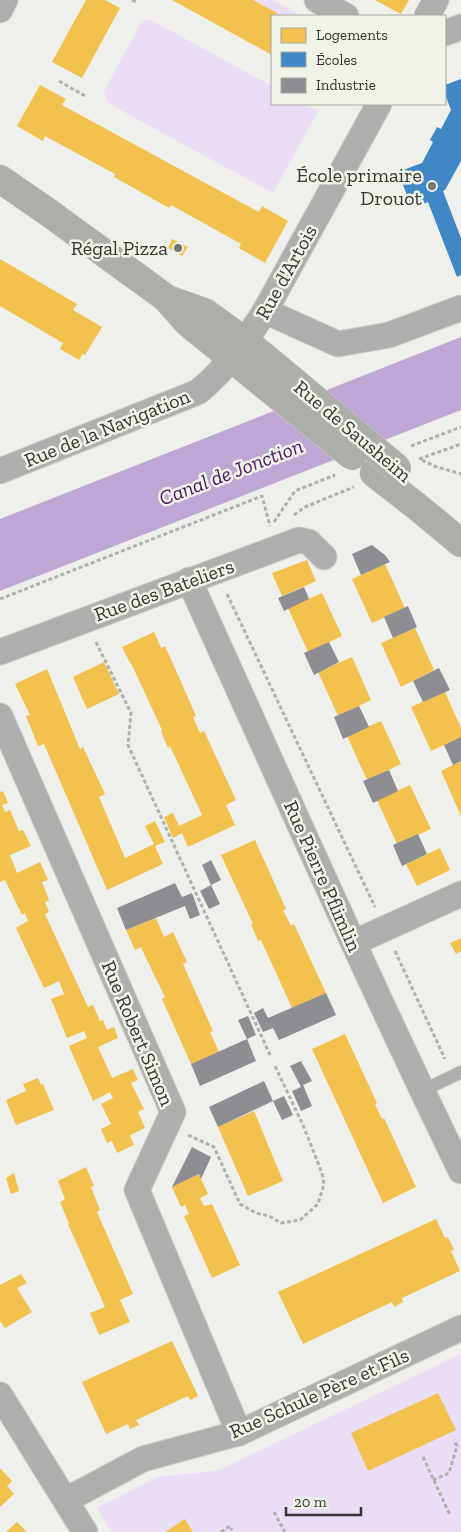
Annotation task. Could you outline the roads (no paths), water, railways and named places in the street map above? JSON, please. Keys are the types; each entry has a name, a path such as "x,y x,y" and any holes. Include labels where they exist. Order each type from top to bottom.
{"main road":[{"name":"Rue de Sausheim","path":"0,179 166,298 188,323 239,350 284,387 394,466 461,521"},
{"name":"Rue de Sausheim","path":"394,466 420,509 461,543"}],"street":[{"path":"0,10 5,0"},
{"path":"317,0 344,15"},
{"path":"428,15 436,0"},
{"path":"446,33 461,27"},
{"name":"Rue d'Artois","path":"239,350 265,311 378,105"},
{"path":"265,311 338,344 389,335 461,308"},
{"name":"Rue de la Navigation","path":"0,470 198,392 216,377 239,350"},
{"name":"Rue des Bateliers","path":"0,652 300,540 309,542 324,557"},
{"name":"Rue Pierre Pflimlin","path":"189,580 353,943 461,1171"},
{"name":"Rue Robert Simon","path":"0,716 173,1112 137,1190 239,1433"},
{"path":"353,943 461,894"},
{"name":"Rue Schule Père et Fils","path":"66,1500 142,1459 239,1433 461,1328"},
{"path":"0,1396 85,1532"}],"lane":[{"path":"422,1091 457,1074"}],"water":[{"name":"Canal de Jonction","path":"461,337 461,410 0,591 0,519"}],"place":[{"name":"École primaire Drouot","path":"432,186"},
{"name":"Régal Pizza","path":"178,248"}]}
